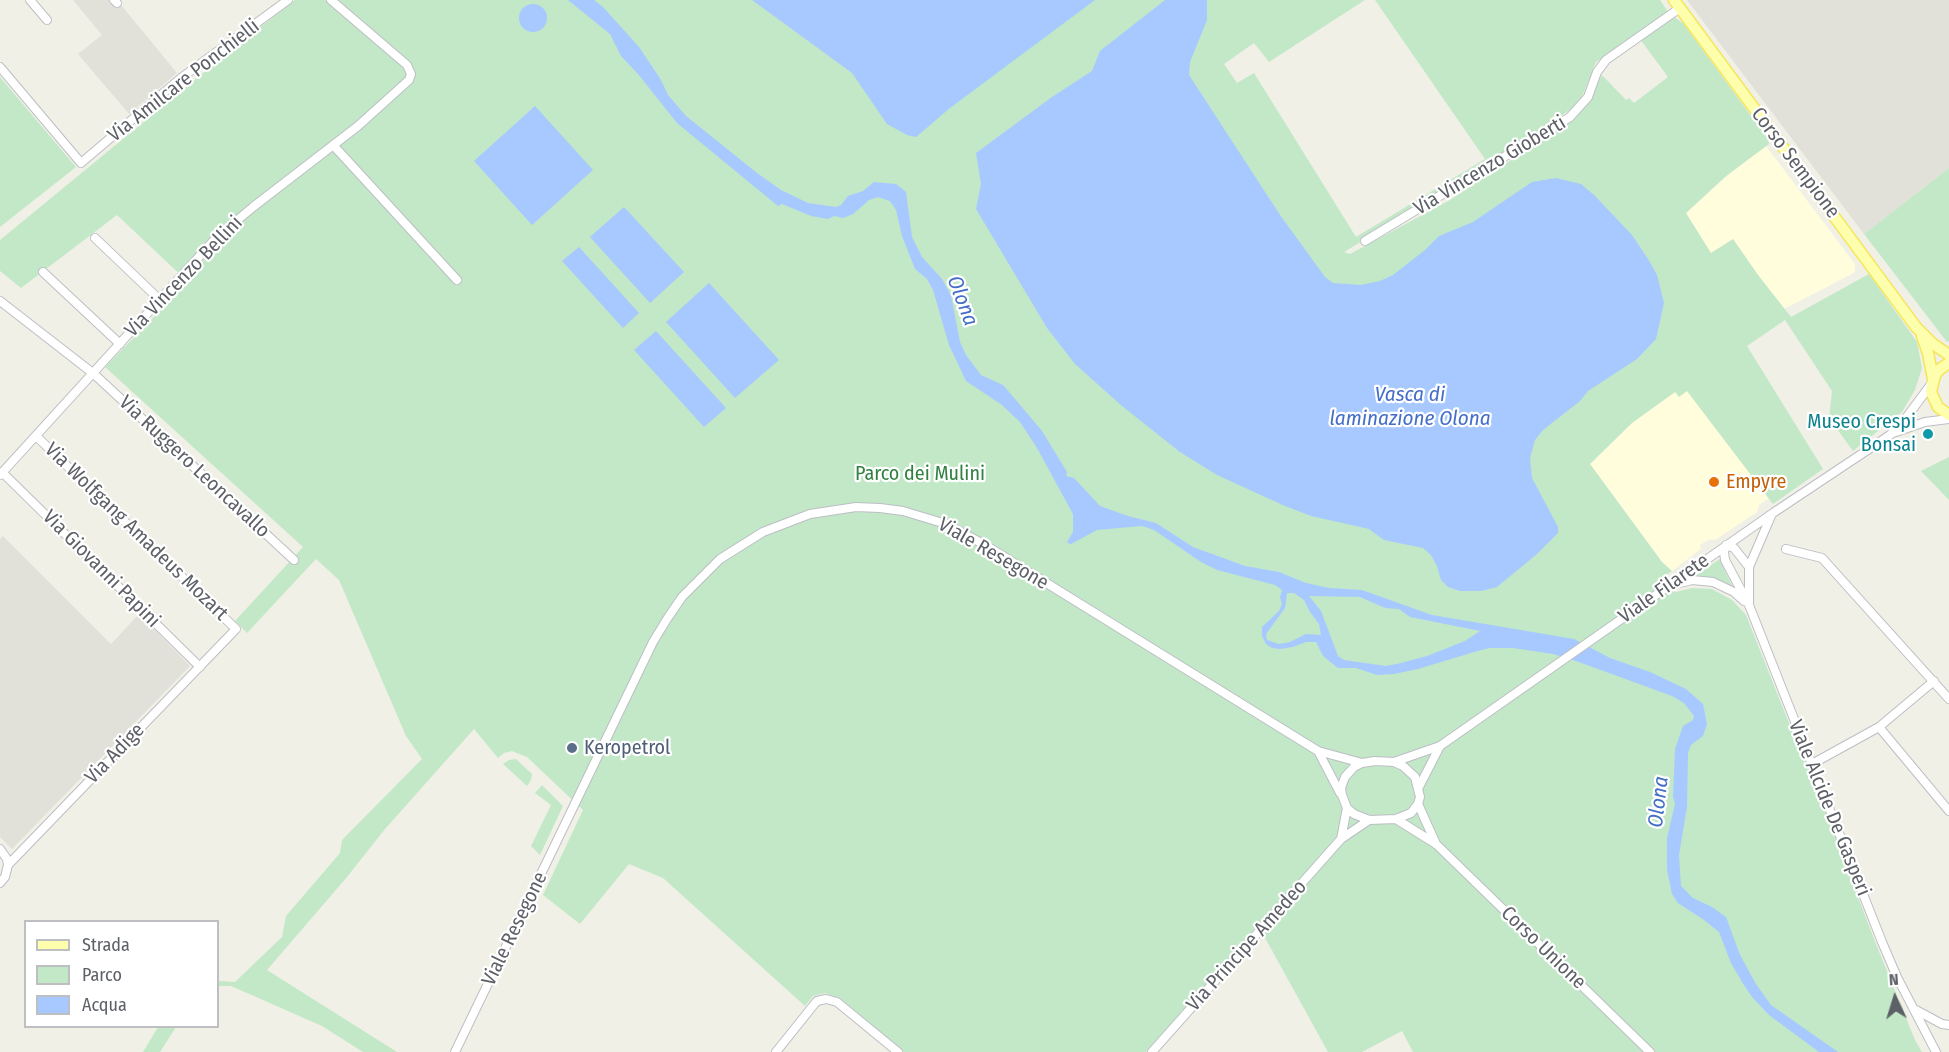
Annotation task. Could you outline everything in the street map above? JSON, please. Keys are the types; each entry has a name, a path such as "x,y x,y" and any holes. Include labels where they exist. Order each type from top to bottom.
{"main road":[{"name":"Corso Sempione","path":"1677,4 1916,327 1924,341 1933,381 1933,400 1949,417"},
{"name":"Corso Sempione","path":"1916,327 1933,344 1949,355"},
{"path":"1933,381 1940,369 1949,363"}],"street":[{"path":"30,0 47,20"},
{"name":"Via Amilcare Ponchielli","path":"0,67 81,163 181,78 288,0"},
{"name":"Via Vincenzo Bellini","path":"1,474 216,238 407,83 411,74 407,65 331,0"},
{"name":"Via Vincenzo Gioberti","path":"1365,241 1570,117 1588,97 1597,72 1606,60 1677,4"},
{"path":"333,145 456,280"},
{"path":"95,238 160,300"},
{"path":"43,272 120,344"},
{"name":"Via Ruggero Leoncavallo","path":"0,301 94,374 294,560"},
{"name":"Viale Filarete","path":"1394,762 1440,746 1726,545 1890,435 1906,418 1933,381"},
{"name":"Viale Filarete","path":"1890,435 1925,422 1949,417"},
{"name":"Via Wolfgang Amadeus Mozart","path":"36,436 236,629"},
{"name":"Via Giovanni Papini","path":"1,474 200,667"},
{"name":"Viale Resegone","path":"455,1052 653,642 682,597 720,559 763,532 810,514 856,507 903,510 935,520 966,534 1318,751 1362,763"},
{"name":"Viale Alcide De Gasperi","path":"1749,605 1749,567 1773,513"},
{"path":"1726,545 1734,548 1749,567"},
{"name":"Viale Alcide De Gasperi","path":"1726,545 1725,560 1749,605 1882,942 1936,1052"},
{"path":"1786,549 1822,558 1949,699"},
{"path":"1672,585 1692,580 1713,582 1734,592 1749,605"},
{"name":"Via Adige","path":"0,883 5,877 8,865 236,629"},
{"path":"1812,764 1879,727 1934,681"},
{"path":"1879,727 1949,811"},
{"name":"Viale Filarete","path":"1419,787 1440,746"},
{"name":"Viale Resegone","path":"1318,751 1342,795"},
{"path":"1394,762 1409,770 1419,787 1418,804 1411,813 1396,819 1369,820 1353,814 1347,808 1342,795 1341,788 1345,777 1354,767 1362,763 1394,762"},
{"name":"Corso Unione","path":"1418,804 1436,844"},
{"path":"1341,839 1347,808"},
{"name":"Corso Unione","path":"1396,819 1436,844 1650,1052"},
{"name":"Via Principe Amedeo","path":"1152,1052 1341,839 1369,820"},
{"path":"0,849 7,858 8,865"},
{"path":"776,1052 817,1001 826,999 837,1002 898,1052"},
{"path":"1913,1008 1942,1024 1949,1025"}],"shaded area":[{"path":"73,0 117,0 177,73 129,114 78,54 102,35"},
{"path":"1687,0 1949,0 1949,168 1864,234"},
{"path":"1766,146 1855,264 1855,272 1784,309 1733,239 1711,254 1686,213 1727,176"},
{"path":"1687,391 1769,498 1759,505 1757,512 1715,540 1710,539 1700,545 1701,549 1672,571 1662,562 1590,464 1632,423 1675,392"},
{"path":"3,536 111,644 139,614 190,666 12,849 0,837 0,539"}],"green space":[{"name":"Parco dei Mulini","path":"295,0 1365,0 1269,62 1254,43 1224,64 1237,83 1254,73 1356,237 1485,159 1375,0 1660,0 1668,12 1596,62 1579,104 1458,183 1344,252 1350,254 1450,200 1575,118 1588,103 1602,75 1626,100 1629,98 1634,103 1668,77 1640,39 1674,17 1683,23 1768,139 1769,144 1726,176 1686,213 1711,253 1733,239 1791,317 1869,274 1917,342 1922,368 1915,390 1902,412 1853,451 1829,418 1832,391 1785,320 1747,346 1823,469 1773,504 1687,391 1679,397 1675,392 1632,423 1590,464 1662,562 1672,571 1662,578 1676,592 1692,588 1712,589 1732,600 1746,615 1806,766 1808,766 1876,944 1922,1052 1413,1052 1402,1031 1362,1052 1328,1052 1264,936 1256,928 1146,1052 904,1052 840,998 825,993 813,996 805,1006 663,878 629,864 580,924 543,895 583,810 527,757 512,751 498,758 474,729 385,829 267,970 397,1052 363,1052 322,1026 231,986 219,986 219,981 235,982 282,937 286,916 340,853 342,840 422,759 406,736 339,580 316,559 247,633 235,621 303,547 105,367 188,282 117,215 21,288 0,271 0,240"},
{"path":"0,77 76,167 0,227"},
{"path":"1949,168 1949,341 1947,342 1864,234"},
{"path":"1949,457 1949,500 1921,471"},
{"path":"1721,558 1725,571 1735,591 1694,577"},
{"path":"516,759 532,774 527,786 503,764"},
{"path":"542,785 563,806 540,855 531,846 551,805 535,793"},
{"path":"157,1028 175,1028 160,1052 143,1052"}],"water":[{"path":"568,0 594,0 603,7 639,47 668,95 686,116 781,190 808,203 836,207 841,205 848,196 863,191 874,182 896,184 906,192 912,237 922,257 942,279 951,295 960,342 966,355 981,375 1003,385 1042,431 1067,472 1066,476 1074,478 1100,506 1156,523 1193,547 1245,566 1279,572 1306,583 1329,588 1362,590 1432,615 1574,639 1610,658 1650,672 1686,689 1703,704 1707,724 1703,736 1691,745 1688,753 1687,807 1679,855 1681,886 1693,898 1726,917 1740,955 1771,1005 1838,1052 1819,1052 1769,1015 1742,982 1731,963 1719,932 1678,903 1672,894 1667,870 1667,838 1675,804 1673,797 1675,749 1683,726 1693,720 1694,716 1684,703 1672,696 1576,661 1553,654 1513,648 1489,648 1394,674 1377,675 1356,668 1338,668 1323,656 1316,642 1306,642 1280,649 1266,644 1262,636 1262,627 1279,611 1282,604 1280,597 1282,590 1275,585 1217,570 1201,562 1154,530 1142,526 1097,530 1071,544 1068,543 1073,532 1073,514 1020,422 1002,405 966,381 949,345 933,290 927,279 915,269 902,236 896,210 890,201 878,197 869,200 853,214 843,218 834,216 828,219 811,216 782,204 778,206 677,123 621,56 610,34","holes":["1287,593 1294,593 1304,600 1319,624 1321,635 1306,634 1290,642 1279,644 1267,640 1266,634 1285,608","1309,596 1360,597 1385,608 1399,609 1410,617 1480,631 1465,641 1427,656 1401,663 1386,666 1344,660 1338,656 1321,611"]},
{"path":"752,0 1095,0 950,108 916,137 907,135 887,124 852,73"},
{"name":"Vasca di laminazione Olona","path":"1165,0 1207,0 1207,20 1190,62 1189,75 1280,215 1325,277 1333,283 1361,285 1380,281 1393,275 1439,236 1473,222 1532,182 1556,178 1581,184 1594,195 1632,235 1648,259 1657,275 1664,303 1656,339 1637,359 1588,391 1580,401 1543,430 1535,440 1530,458 1532,478 1558,527 1558,533 1537,554 1497,587 1481,591 1460,591 1448,587 1441,580 1431,555 1423,548 1384,540 1369,529 1311,516 1285,506 1217,475 1180,452 1122,406 1075,364 1047,328 976,209 981,184 976,153 1052,97 1092,71 1100,51"},
{"path":"533,4 543,8 547,18 543,28 533,32 523,28 519,18 523,8"},
{"path":"535,106 593,170 532,225 474,161"},
{"path":"624,207 684,272 650,303 590,237"},
{"path":"579,247 639,313 623,328 562,261"},
{"path":"709,283 779,360 735,398 666,322"},
{"path":"656,331 726,408 704,427 634,350"}],"place":[{"name":"Museo Crespi Bonsai","path":"1928,434"},
{"name":"Empyre","path":"1714,482"},
{"name":"Keropetrol","path":"572,748"}],"water label":[{"name":"Olona","path":"962,301"},
{"name":"Olona","path":"1659,802"}]}
